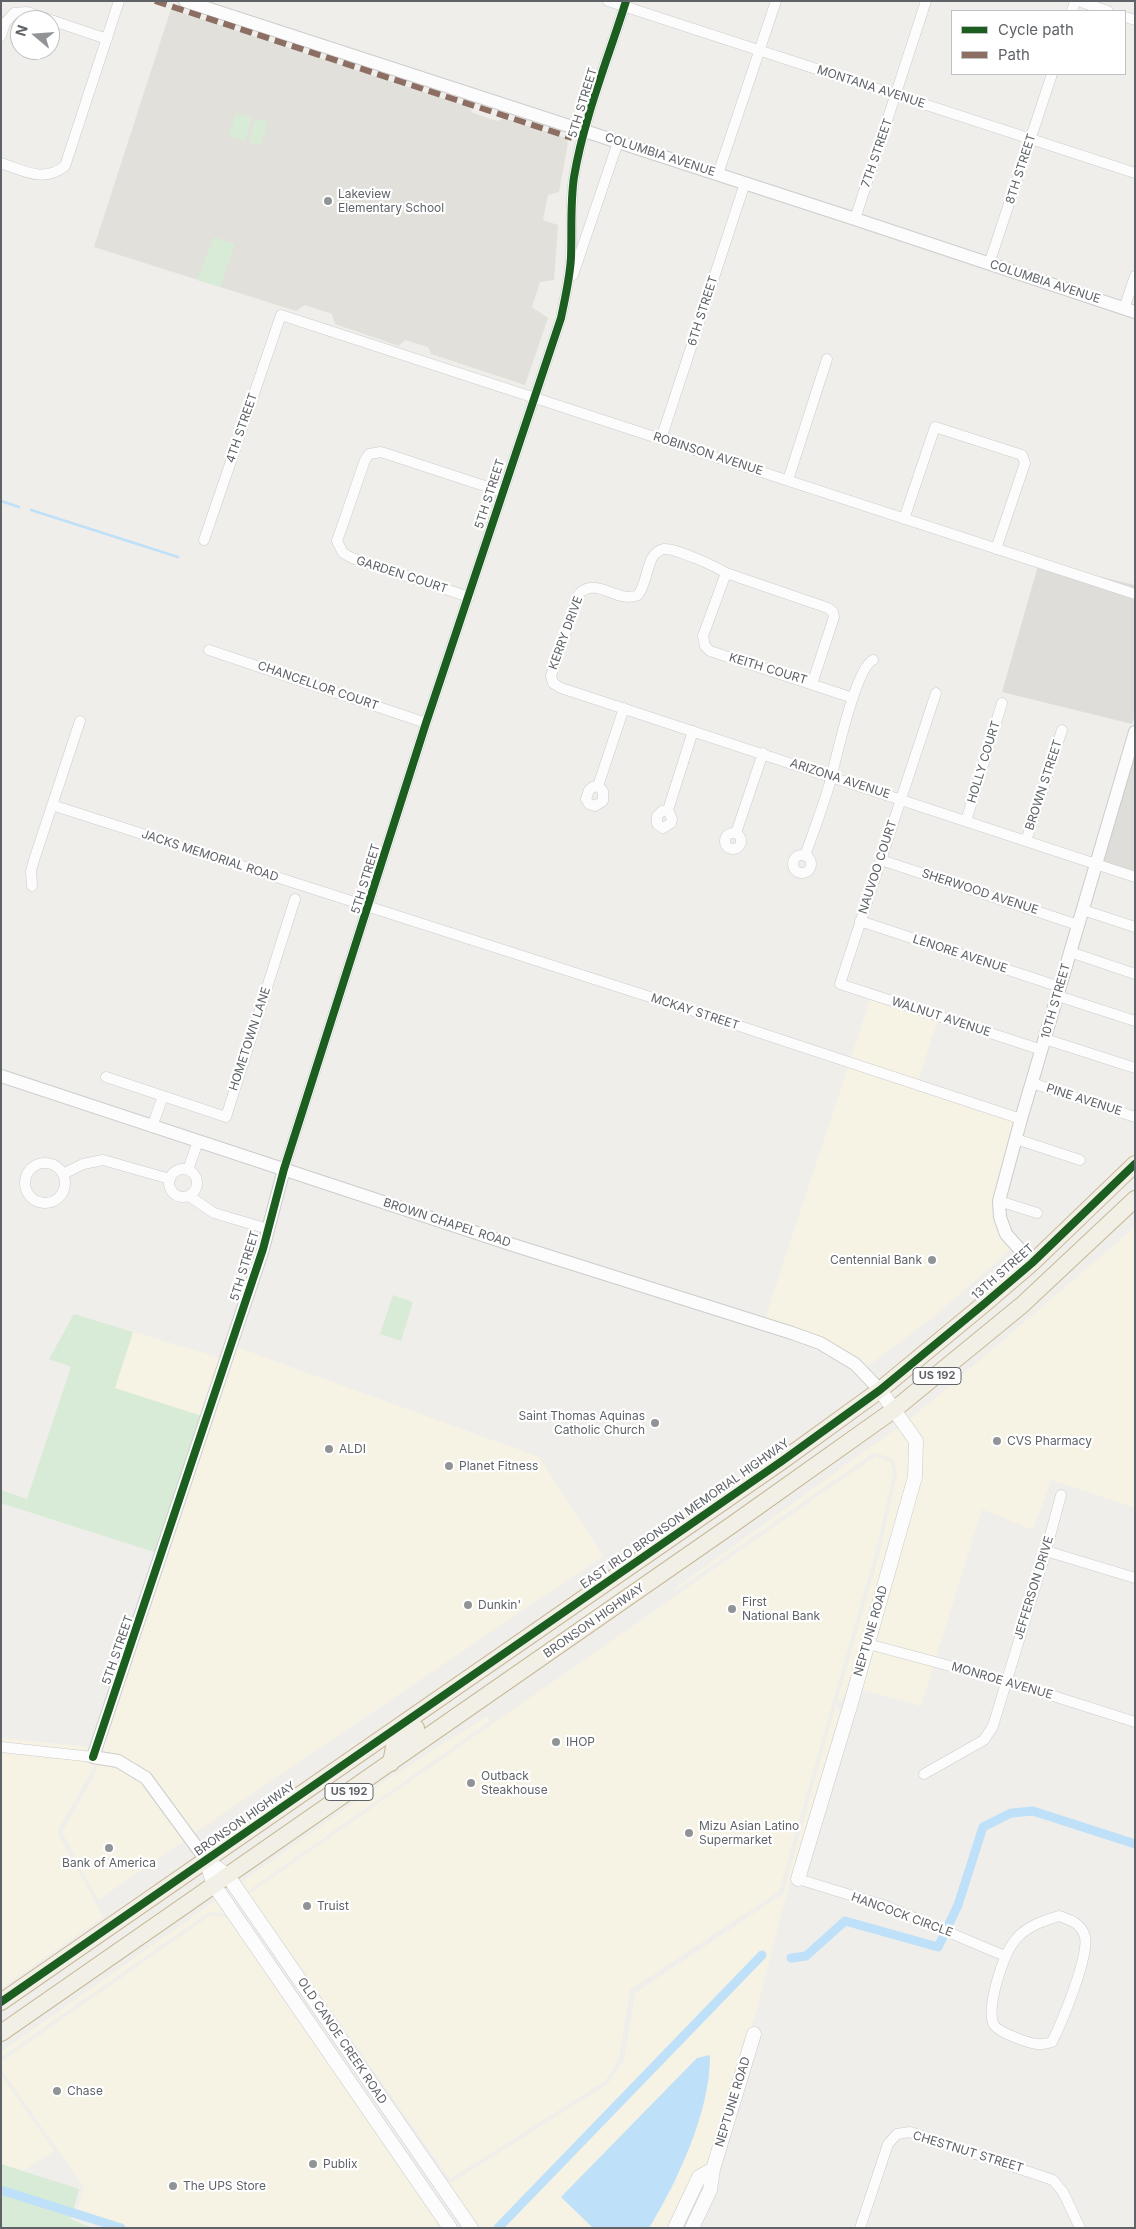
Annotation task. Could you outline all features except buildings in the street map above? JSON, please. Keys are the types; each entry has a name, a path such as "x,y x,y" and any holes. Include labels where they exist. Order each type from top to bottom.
{"highway":[{"name":"13TH STREET","path":"880,1390 1032,1263 1135,1164"},
{"name":"US 192","path":"895,1409 1022,1305 1135,1199"},
{"name":"EAST IRLO BRONSON MEMORIAL HIGHWAY","path":"502,1655 880,1390"},
{"name":"BRONSON HIGHWAY","path":"1,2033 391,1763 895,1409"},
{"path":"559,1645 560,1634 565,1621 609,1589 618,1574"},
{"path":"522,1671 543,1645 547,1624"},
{"name":"BRONSON HIGHWAY","path":"1,2002 502,1655"},
{"path":"391,1763 394,1747 399,1740 421,1724 441,1697"}],"main road":[{"name":"NEPTUNE ROAD","path":"798,1879 915,1478 916,1441 880,1390"},
{"name":"OLD CANOE CREEK ROAD","path":"206,1860 378,2094 472,2228"},
{"name":"OLD CANOE CREEK ROAD","path":"221,1880 360,2098 446,2221"},
{"name":"NEPTUNE ROAD","path":"692,2228 710,2190 713,2169 754,2034"},
{"path":"349,2081 378,2094"},
{"path":"360,2098 373,2102 394,2117"},
{"path":"674,2228 699,2177 713,2169"},
{"path":"446,2221 450,2217 460,2228"}],"street":[{"path":"1,163 39,175 54,174 66,166 119,1"},
{"name":"COLUMBIA AVENUE","path":"185,1 1129,310"},
{"name":"MONTANA AVENUE","path":"608,1 626,4 1135,173"},
{"path":"718,174 776,1"},
{"name":"7TH STREET","path":"855,219 926,1"},
{"path":"1076,1 1105,10"},
{"name":"5TH STREET","path":"93,1757 203,1431 268,1230 284,1169 426,723 533,397 561,318 571,259 573,186 585,131 626,4"},
{"path":"1,36 5,23 14,13 27,12 107,39"},
{"name":"8TH STREET","path":"989,264 1052,75"},
{"path":"567,290 618,142"},
{"name":"6TH STREET","path":"661,439 745,183"},
{"path":"1129,310 1135,276"},
{"name":"ROBINSON AVENUE","path":"281,316 1135,594"},
{"name":"4TH STREET","path":"204,540 281,316"},
{"path":"788,480 827,359"},
{"path":"904,519 935,427 1022,455 1025,463 996,549"},
{"name":"GARDEN COURT","path":"468,597 352,558 342,553 337,541 365,460 369,454 381,452 503,492"},
{"name":"KERRY DRIVE","path":"551,676 576,600 583,590 594,587 629,598 638,595 645,581 652,558 658,551 666,549 714,565 726,572"},
{"name":"KEITH COURT","path":"726,572 828,608 833,612 834,617 812,684 710,651 705,646 703,636 726,572"},
{"name":"CHANCELLOR COURT","path":"209,650 426,723"},
{"path":"805,856 831,776 853,698 865,666 873,660"},
{"name":"ARIZONA AVENUE","path":"551,676 554,683 561,688 763,753 1096,865 1135,876"},
{"path":"812,684 853,698"},
{"name":"NAUVOO COURT","path":"840,984 936,694"},
{"name":"HOLLY COURT","path":"966,821 1002,703"},
{"path":"598,786 624,708"},
{"path":"32,886 31,870 80,721"},
{"name":"BROWN STREET","path":"1026,841 1062,730"},
{"path":"668,810 693,731"},
{"name":"10TH STREET","path":"1032,1263 1006,1234 1000,1217 999,1201 1135,732"},
{"path":"736,833 763,753"},
{"name":"JACKS MEMORIAL ROAD","path":"52,805 369,906"},
{"name":"SHERWOOD AVENUE","path":"881,860 1078,924"},
{"name":"HOMETOWN LANE","path":"106,1077 226,1117 295,899"},
{"name":"MCKAY STREET","path":"369,906 694,1011 1021,1120"},
{"path":"1083,910 1135,927"},
{"name":"LENORE AVENUE","path":"860,921 1059,991 1135,1021"},
{"path":"1070,952 1135,974"},
{"name":"WALNUT AVENUE","path":"840,984 1043,1044 1135,1068"},
{"name":"BROWN CHAPEL ROAD","path":"1,1076 152,1127 820,1343 855,1364 880,1390"},
{"name":"PINE AVENUE","path":"1032,1083 1135,1117"},
{"path":"152,1127 162,1096"},
{"path":"1016,1139 1080,1160"},
{"path":"188,1170 198,1141"},
{"path":"63,1174 83,1164 104,1160 170,1179"},
{"path":"48,1163 60,1169 63,1174 65,1188 57,1200 50,1203 36,1202 26,1192 24,1186 27,1174 36,1165 48,1163"},
{"path":"188,1170 194,1175 197,1184 189,1196 180,1197 172,1193 170,1179 177,1171 188,1170"},
{"path":"189,1196 214,1213 268,1230"},
{"path":"999,1201 1037,1213"},
{"name":"JEFFERSON DRIVE","path":"924,1774 984,1740 993,1726 1046,1552 1061,1495"},
{"path":"1046,1552 1135,1578"},
{"name":"MONROE AVENUE","path":"868,1644 1006,1681 1135,1722"},
{"name":"OLD CANOE CREEK ROAD","path":"1,1747 118,1761 132,1768 146,1778 206,1860"},
{"name":"HANCOCK CIRCLE","path":"798,1879 886,1906 1005,1956"},
{"path":"1059,1916 1075,1922 1085,1936 1086,1951 1059,2028 1052,2042 1038,2045 1000,2032 993,2025 991,2008 1005,1956 1016,1938 1037,1923 1059,1916"},
{"name":"CHESTNUT STREET","path":"860,2228 888,2144 897,2134 910,2132 1053,2180 1063,2192 1080,2228"}],"shaded area":[{"name":"Lakeview Elementary School","path":"171,9 469,107 473,113 497,121 504,118 566,138 568,143 559,192 548,195 543,220 558,225 554,280 540,282 532,307 548,318 525,385 431,354 428,347 405,340 399,346 335,324 332,314 305,305 296,311 94,247"},
{"path":"1039,562 1135,585 1135,714 1132,724 1002,692"},
{"path":"1135,751 1135,874 1102,863"},
{"path":"870,1000 937,1022 917,1084 1017,1115 997,1185 1012,1248 937,1314 865,1368 765,1319"},
{"path":"1135,1227 1135,1508 1051,1480 1033,1530 982,1509 921,1706 860,1689 919,1482 908,1420"},
{"path":"133,1332 221,1358 160,1544 115,1388"},
{"path":"236,1347 539,1457 603,1556 193,1834 149,1775 100,1754"},
{"path":"900,1426 911,1442 910,1476 848,1693 837,1703 881,1548 897,1475 894,1459 873,1453 675,1591 674,1589"},
{"path":"876,1456 891,1462 893,1474 877,1546 779,1891 630,1990 619,2059 605,2081 450,2179 249,1894"},
{"path":"836,1705 841,1714 782,1910 757,2009 709,2164 669,2228 649,2228 675,2184 698,2119 710,2075 561,2197 593,2228 477,2228 446,2181 451,2183 608,2084 624,2060 635,1993 783,1894"},
{"path":"487,1716 490,1721 245,1893 239,1884 385,1781"},
{"path":"1,1738 89,1747 93,1768 57,1832 103,1917 1,1988"},
{"path":"96,1763 116,1765 142,1781 185,1840 98,1900 62,1832 93,1778 97,1769"},
{"path":"218,1899 228,1914 209,1912 1,2057 1,2052"},
{"path":"211,1915 230,1918 444,2228 105,2228 75,2218 84,2187 1,2069 1,2062"},
{"path":"1,2075 54,2151 23,2171 1,2164"}],"green space":[{"path":"236,113 252,118 245,141 229,136"},
{"path":"255,119 268,122 261,145 249,142"},
{"path":"214,237 235,244 220,287 197,280"},
{"path":"393,1295 413,1302 401,1341 380,1334"},
{"path":"74,1314 133,1332 115,1388 202,1416 157,1553 1,1503 1,1490 27,1499 71,1367 49,1359"},
{"path":"1,2164 79,2189 71,2219 92,2228 1,2228"}],"water":[{"path":"710,2055 705,2100 690,2145 671,2188 649,2228 593,2228 561,2197 697,2058"}],"waterway":[{"path":"1,501 19,507"},
{"path":"31,510 178,557"},
{"path":"949,1924 958,1905 983,1827 1011,1813 1033,1811 1135,1844"},
{"path":"791,1958 806,1956 845,1921 938,1947 943,1937"},
{"path":"498,2228 762,1955"},
{"path":"1,2190 121,2228"}],"marked path":[{"path":"155,1 572,138"}],"cycle path":[{"path":"93,1757 263,1249 284,1169 426,723 561,318 570,265 572,197 578,155 590,110 626,1"},
{"path":"1,2002 782,1461 880,1390 1032,1263 1135,1164"}],"place":[{"name":"Lakeview Elementary School","path":"328,201"},
{"name":"Centennial Bank","path":"932,1260"},
{"name":"Saint Thomas Aquinas Catholic Church","path":"655,1423"},
{"name":"CVS Pharmacy","path":"997,1441"},
{"name":"ALDI","path":"329,1449"},
{"name":"Planet Fitness","path":"449,1466"},
{"name":"Dunkin'","path":"468,1605"},
{"name":"First National Bank","path":"732,1609"},
{"name":"IHOP","path":"556,1742"},
{"name":"Outback Steakhouse","path":"471,1783"},
{"name":"Mizu Asian Latino Supermarket","path":"689,1833"},
{"name":"Bank of America","path":"109,1848"},
{"name":"Truist","path":"307,1906"},
{"name":"Chase","path":"57,2091"},
{"name":"Publix","path":"313,2164"},
{"name":"The UPS Store","path":"173,2186"}]}
